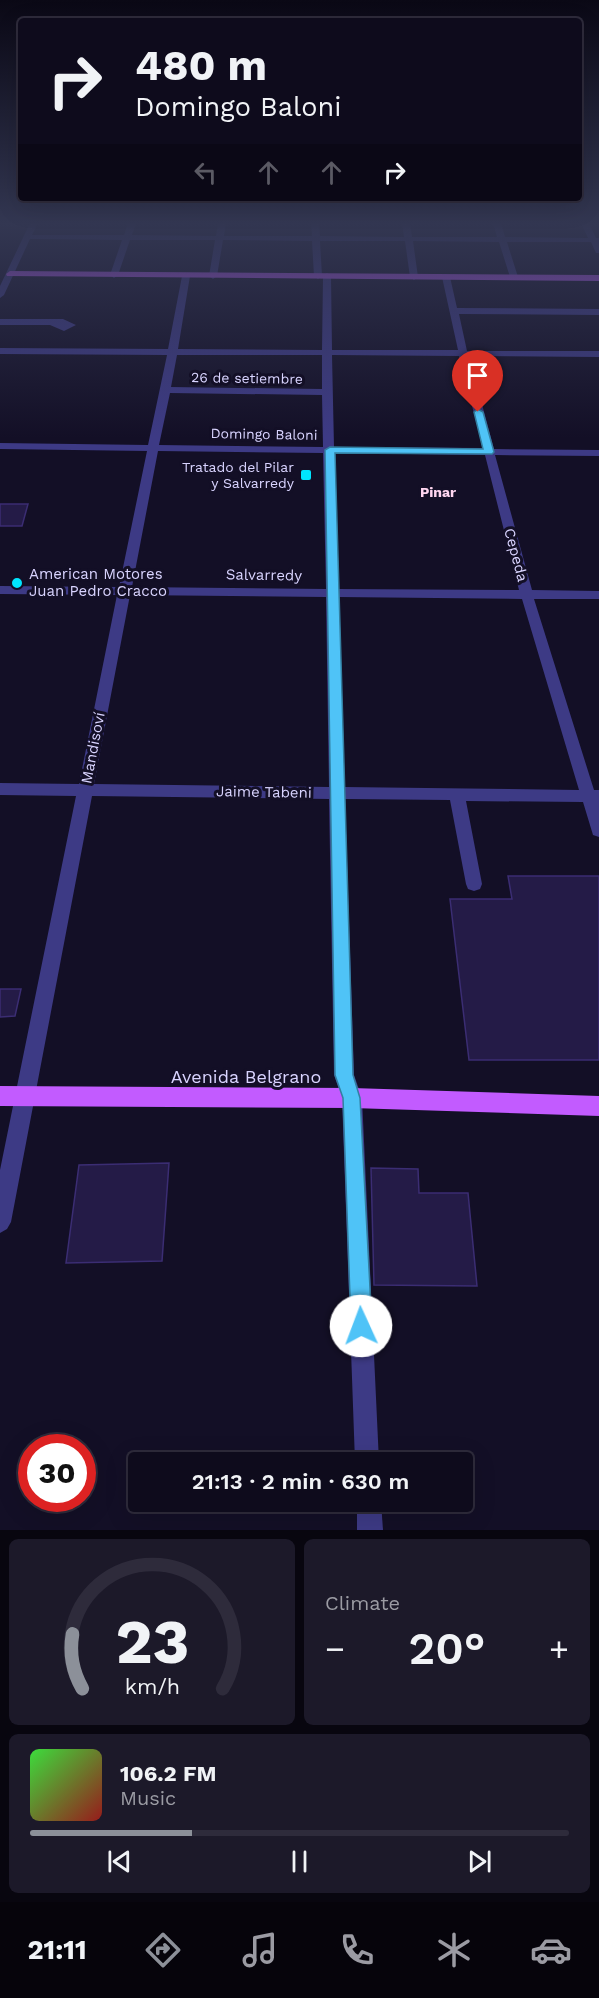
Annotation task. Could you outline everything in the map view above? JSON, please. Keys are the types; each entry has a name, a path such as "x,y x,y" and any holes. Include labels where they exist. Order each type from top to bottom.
{"main road":[{"name":"Avenida Belgrano","path":"0,1096 352,1098 599,1106"}],"street":[{"name":"Mandisoví","path":"0,1222 124,591 174,351 183,294"},
{"path":"324,294 330,450 344,1075 352,1098 367,1452"},
{"name":"Cepeda","path":"451,294 463,353 526,595 594,796 599,830"},
{"path":"455,311 599,312"},
{"path":"0,322 51,322"},
{"path":"0,351 599,354"},
{"name":"26 de setiembre","path":"166,390 327,392"},
{"name":"Domingo Baloni","path":"0,446 599,453"},
{"name":"Salvarredy","path":"0,590 599,595"},
{"name":"Jaime Tabeni","path":"0,789 594,796"},
{"path":"457,794 474,884"},
{"path":"369,1512 370,1530"}],"building":[{"path":"0,504 28,504 22,526 0,526"},
{"path":"508,876 599,876 599,1060 469,1060 450,899 512,899"},
{"path":"0,989 21,989 15,1016 0,1017"},
{"path":"169,1163 162,1261 66,1263 79,1165"},
{"path":"371,1168 418,1169 419,1193 468,1193 477,1286 374,1285"}],"place":[{"name":"Tratado del Pilar y Salvarredy","path":"306,475"},
{"name":"American Motores Juan Pedro Cracco","path":"17,583"}],"district":[{"name":"Pinar","path":"438,492"}],"route":[{"path":"361,1326 352,1098 344,1075 330,450 489,452 478,412"}]}
